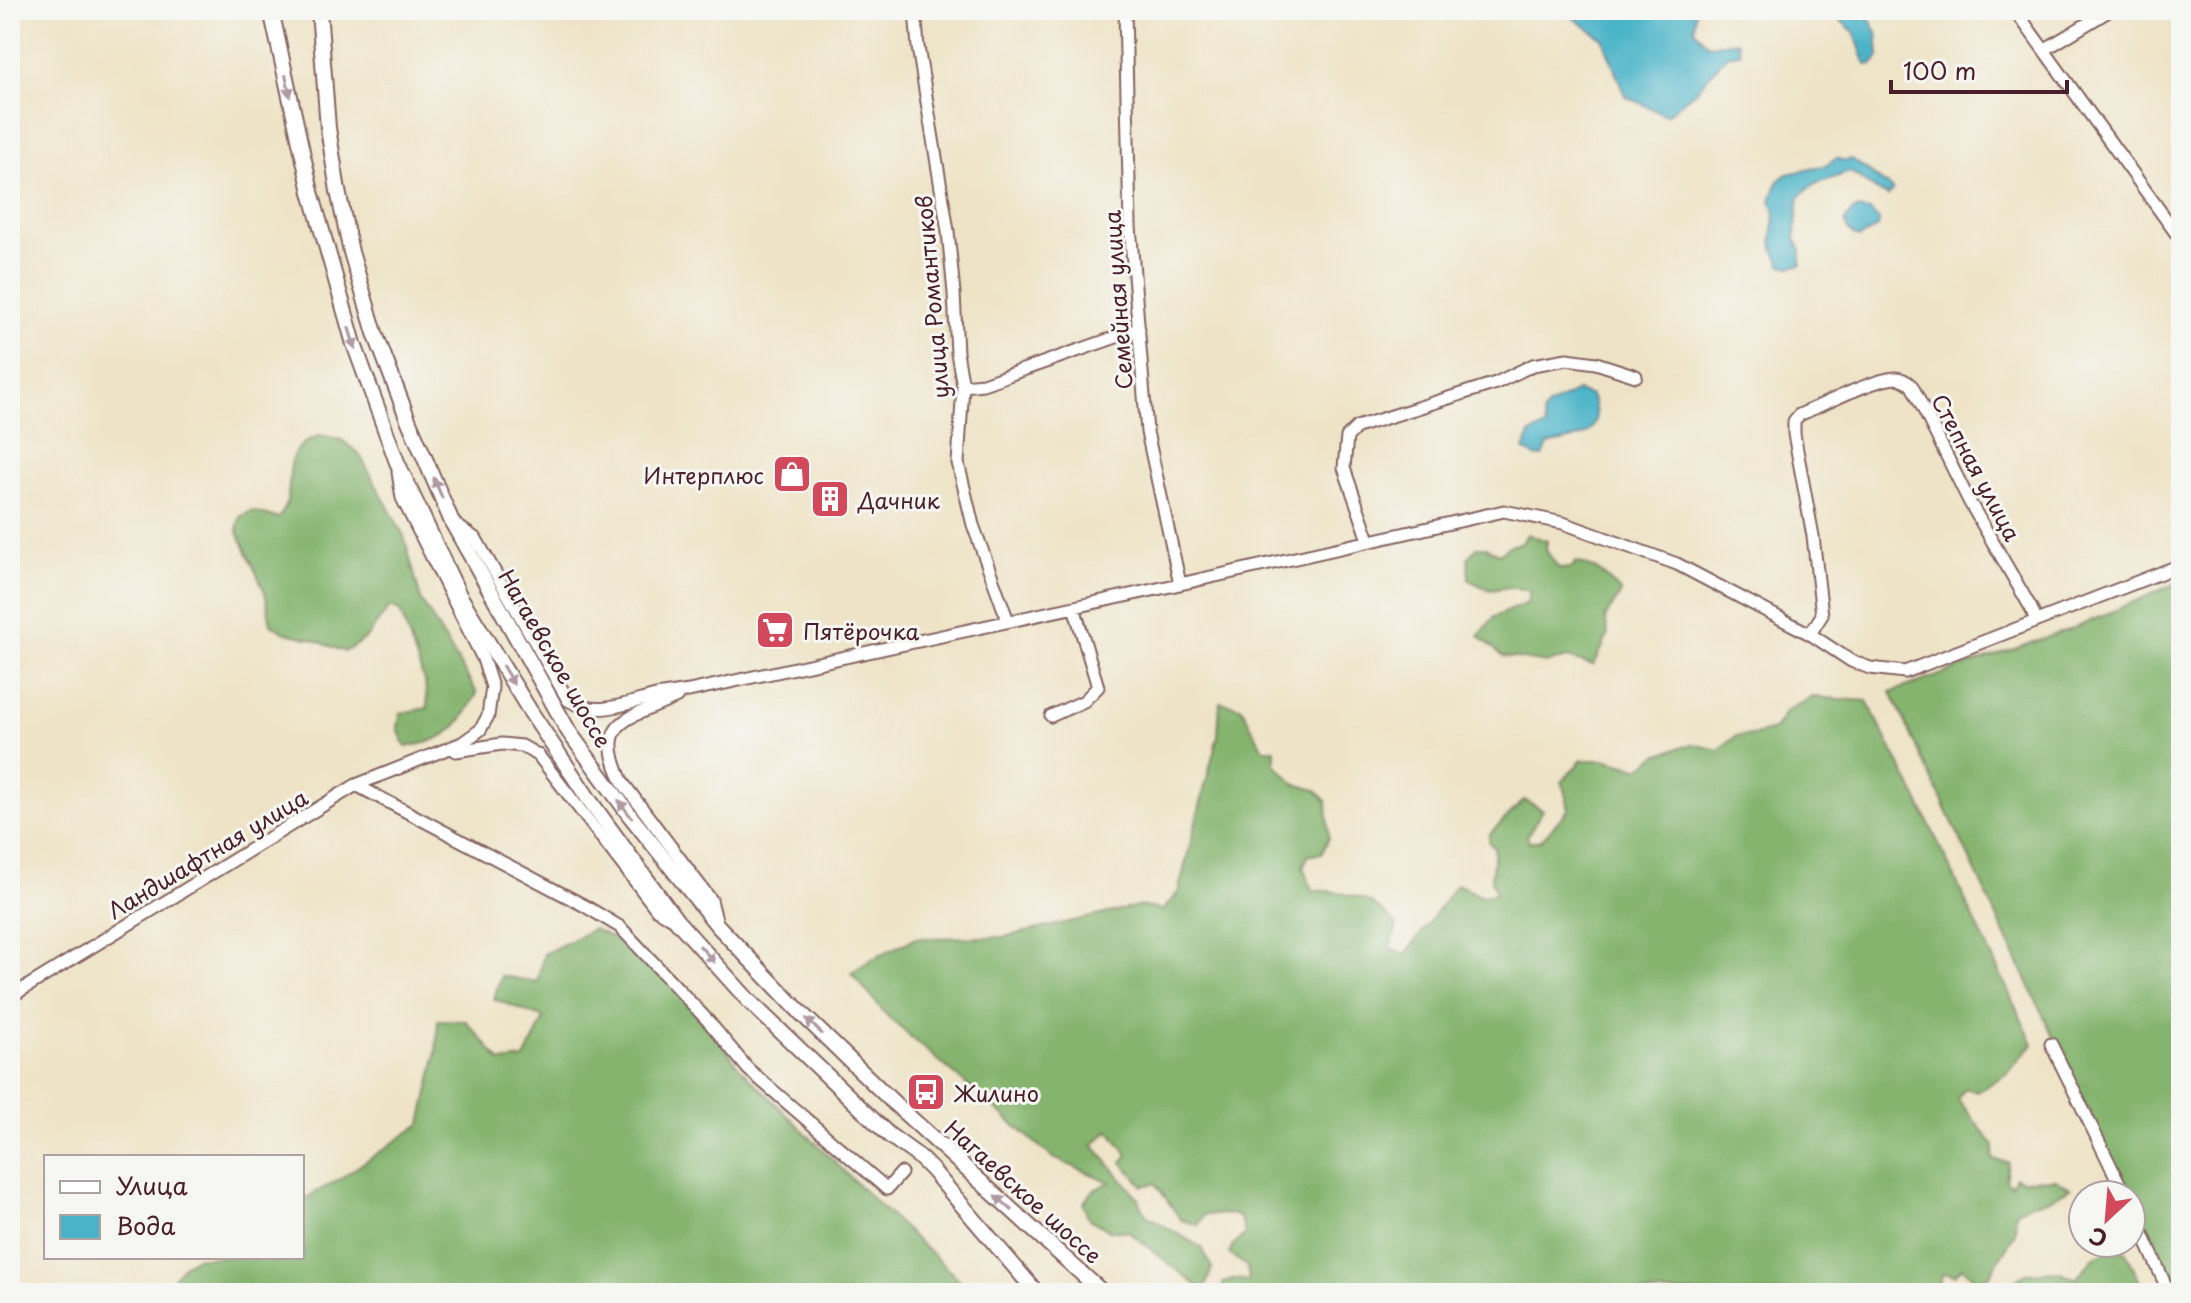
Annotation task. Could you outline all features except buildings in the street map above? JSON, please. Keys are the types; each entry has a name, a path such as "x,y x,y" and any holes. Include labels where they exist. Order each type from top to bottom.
{"main road":[{"name":"Нагаевское шоссе","path":"271,10 311,192 354,344 397,462 459,595 590,801 677,921 749,1001 889,1135 932,1170 1037,1293"},
{"name":"Нагаевское шоссе","path":"319,10 328,128 338,191 351,252 381,347 452,522 569,732 631,817 717,925 814,1026 894,1103 1103,1293"},
{"path":"1027,1224 1045,1251 1091,1293"},
{"path":"1006,1255 1030,1273 1049,1293"}],"street":[{"name":"улица Романтиков","path":"915,10 918,47 948,231 957,353 963,386 958,463 973,525 1008,621"},
{"name":"Семейная улица","path":"1125,10 1130,226 1147,432 1180,584"},
{"path":"2015,10 2181,240"},
{"path":"2044,50 2110,10"},
{"path":"963,386 983,384 1139,329"},
{"path":"1369,540 1344,468 1347,437 1357,427 1496,383 1533,365 1567,359 1596,363 1636,376"},
{"name":"Степная улица","path":"1810,634 1822,615 1794,421 1799,415 1896,378 1912,386 1969,501 2036,621"},
{"path":"397,462 402,498 483,659 492,687 488,716 480,730 462,743 432,757"},
{"path":"452,522 476,539 568,700 592,710 1504,511 1563,523 1677,564 1810,634 1851,661 1870,668 1905,672 2181,565"},
{"path":"1051,716 1084,701 1098,687 1074,607"},
{"path":"689,691 621,723 612,737 610,751 623,783 711,900 717,925"},
{"path":"432,757 502,744 522,746 538,755 657,910 677,921"},
{"name":"Ландшафтная улица","path":"10,997 356,785 432,757"},
{"path":"356,785 620,927 709,1022 748,1069 887,1189 901,1173"},
{"path":"2051,1044 2117,1179"},
{"path":"2147,1243 2169,1293"}],"green space":[{"path":"321,435 342,440 359,454 404,536 421,600 477,693 457,725 432,741 406,747 398,729 400,713 428,708 425,683 400,611 390,607 365,639 345,652 286,633 271,624 265,592 237,530 240,517 252,511 278,518 287,501 290,469 296,451"},
{"path":"1527,534 1547,541 1546,550 1559,569 1571,568 1576,562 1583,564 1601,573 1621,593 1605,618 1608,635 1594,665 1567,658 1547,663 1503,656 1479,636 1494,617 1527,603 1530,591 1510,587 1490,590 1469,580 1468,558 1477,547 1486,547 1499,554 1509,546 1522,543"},
{"path":"2181,581 2181,1280 2178,1285 2168,1285 2147,1237 2147,1179 2120,1179 1891,692 2077,627"},
{"path":"1813,697 1867,701 1918,800 2033,1044 2006,1074 1977,1092 1966,1088 1957,1098 1994,1146 1993,1160 2008,1162 2005,1181 2011,1185 2015,1177 2021,1180 2056,1179 2067,1186 2067,1190 2016,1212 2015,1233 1990,1275 1978,1282 1962,1267 1955,1275 1943,1273 1934,1293 1223,1293 1223,1283 1234,1279 1249,1281 1247,1266 1229,1254 1232,1246 1245,1234 1240,1218 1232,1214 1204,1215 1198,1225 1181,1220 1155,1183 1143,1186 1122,1162 1128,1155 1109,1130 1093,1145 1138,1198 1146,1215 1202,1248 1212,1268 1204,1291 1128,1231 1111,1231 1089,1219 1083,1203 1094,1190 1110,1182 1053,1158 890,1019 851,973 916,938 1004,937 1139,906 1163,910 1178,893 1218,735 1220,702 1241,707 1263,749 1275,749 1275,764 1295,784 1316,790 1327,802 1329,838 1322,853 1308,856 1303,867 1313,892 1342,893 1374,905 1397,925 1390,948 1406,954 1457,884 1481,896 1496,894 1491,879 1495,848 1489,843 1489,835 1524,800 1543,810 1527,836 1529,842 1541,840 1569,809 1562,782 1582,760 1606,760 1639,768 1659,754 1694,744 1719,750 1736,736 1774,730 1786,711"},
{"path":"593,929 634,947 689,997 740,1068 973,1293 160,1293 185,1264 194,1259 304,1259 304,1199 338,1180 421,1124 436,1056 438,1020 466,1021 501,1062 525,1059 544,1018 494,999 501,976 537,982 544,954"},
{"path":"2092,1259 2130,1259 2144,1291 1993,1293 2028,1273 2059,1271 2076,1279"}],"water":[{"path":"1567,10 1696,10 1694,29 1708,45 1737,41 1740,53 1727,55 1696,91 1666,115 1625,96 1603,39"},
{"path":"1828,10 1864,10 1877,32 1879,57 1873,64 1866,65 1854,32"},
{"path":"1837,158 1845,161 1852,159 1893,190 1888,196 1883,194 1850,172 1813,185 1799,197 1795,238 1801,251 1801,265 1781,265 1772,240 1775,216 1771,201 1776,186 1787,174 1825,166"},
{"path":"1857,209 1870,211 1879,221 1878,227 1859,238 1850,232 1845,221"},
{"path":"1577,391 1591,396 1596,419 1593,427 1579,437 1548,445 1543,456 1536,457 1524,450 1530,434 1546,427 1543,414 1548,406"}],"place":[{"name":"Интерплюс","path":"792,474"},
{"name":"Дачник","path":"830,499"},
{"name":"Пятёрочка","path":"775,630"},
{"name":"Жилино","path":"926,1092"}]}
